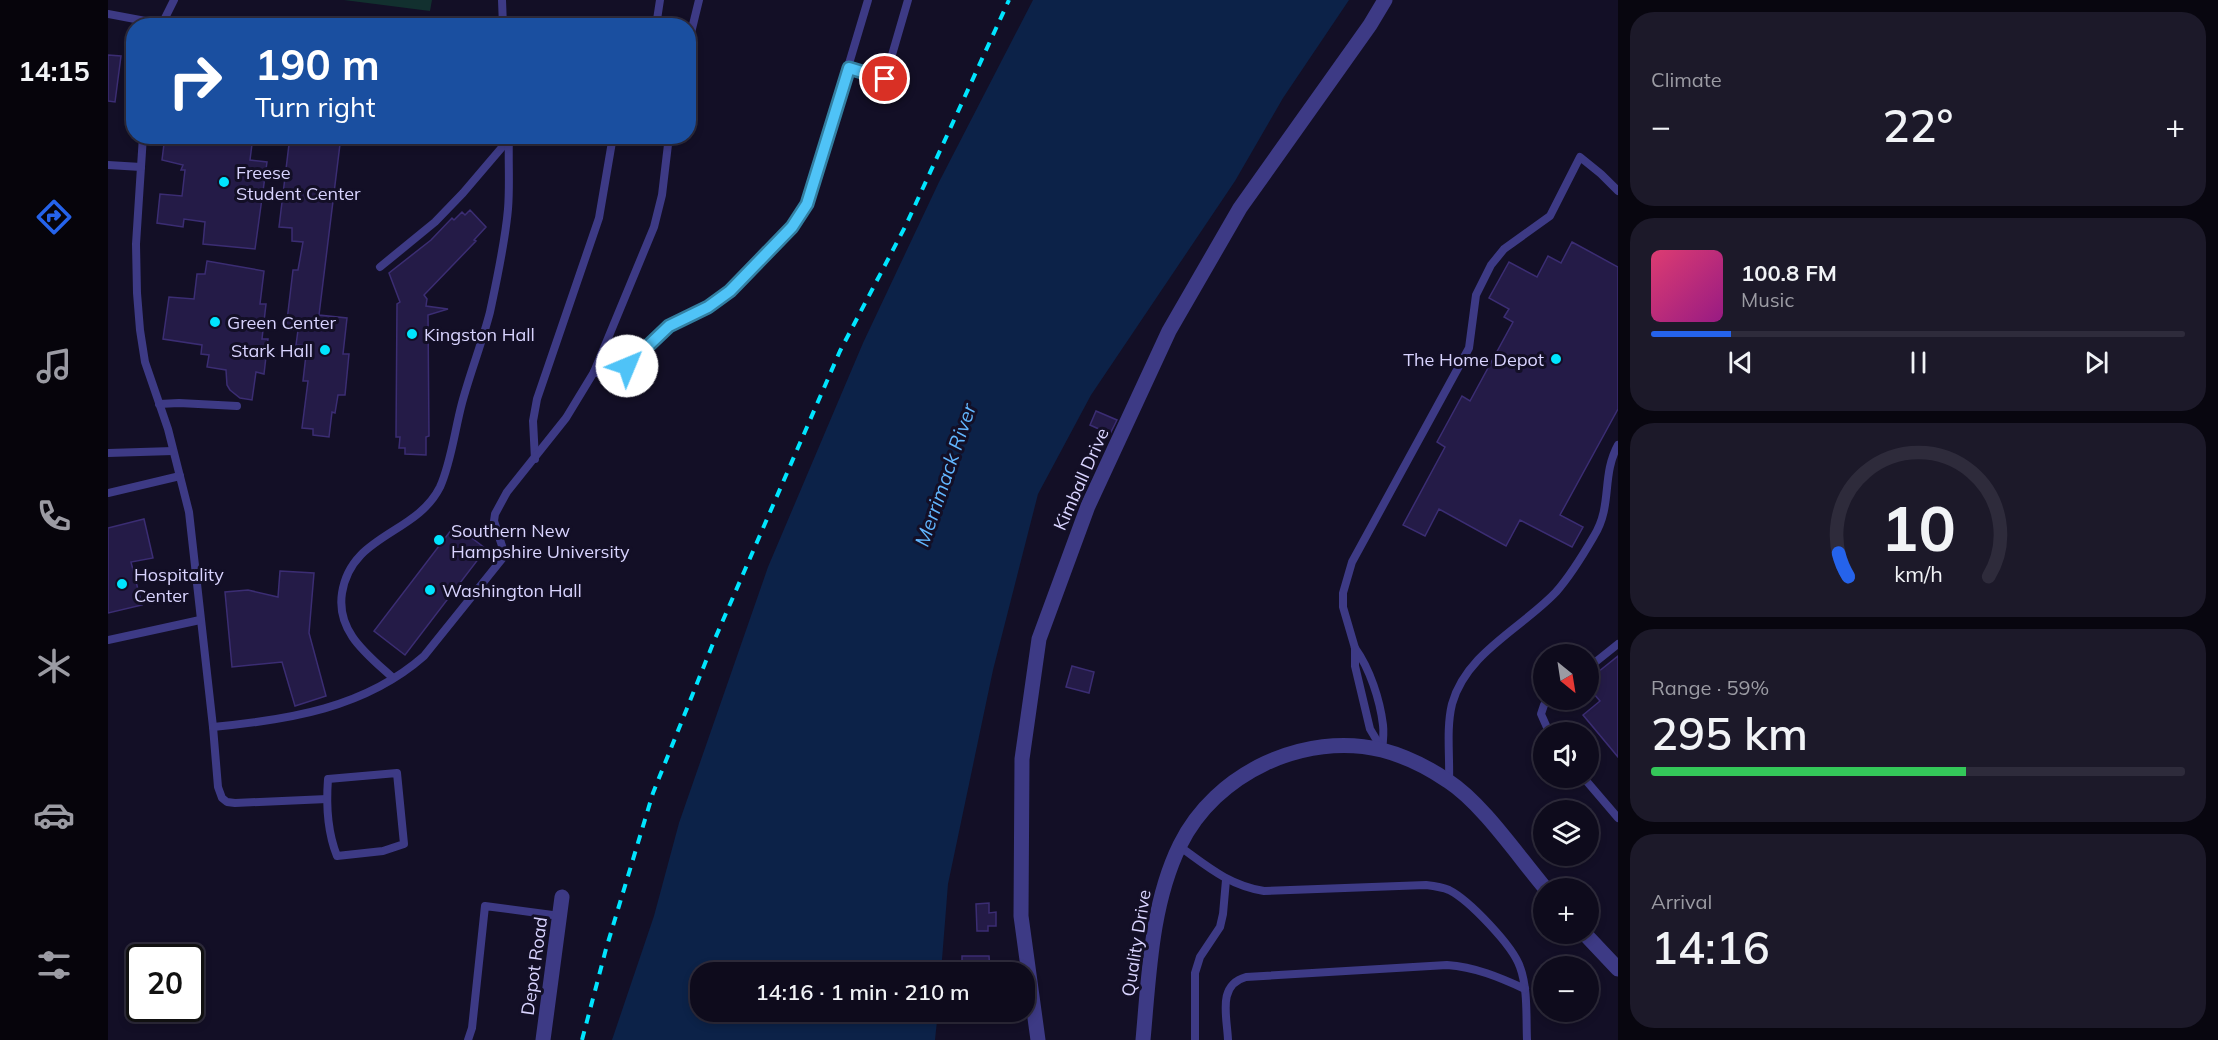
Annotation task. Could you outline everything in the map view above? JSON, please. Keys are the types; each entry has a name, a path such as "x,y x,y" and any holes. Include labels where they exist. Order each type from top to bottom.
{"street":[{"name":"Kimball Drive","path":"1038,1040 1021,904 1022,759 1039,639 1088,506 1169,331 1240,208 1370,25 1385,0"},
{"name":"Quality Drive","path":"1143,1040 1151,953 1159,909 1179,846 1205,808 1224,790 1248,773 1273,760 1296,751 1349,746 1382,750 1422,766 1449,781 1481,811 1537,878"},
{"name":"Depot Road","path":"543,1040 562,897"},
{"path":"1593,944 1617,972"}],"lane":[{"path":"164,18 174,0"},
{"path":"502,0 503,18"},
{"path":"657,18 660,0"},
{"path":"695,18 699,0"},
{"path":"594,372 606,375 621,372 669,326 713,304 730,291 792,227 807,204 868,0"},
{"path":"849,68 885,79 908,0"},
{"path":"108,14 129,18"},
{"path":"142,144 136,244 137,302 145,362 173,451 190,519 218,787 222,798 227,802 327,799"},
{"path":"380,267 435,222 504,144"},
{"path":"393,678 356,644 349,634 344,620 342,592 347,574 355,559 376,541 418,515 431,502 441,485 462,401 490,312 508,209 509,144"},
{"path":"535,459 533,421 537,399 599,218 612,144"},
{"path":"213,727 264,722 318,711 357,697 411,668 424,656 502,559 503,549 495,526 495,514 507,492 566,418 594,372 654,227 662,195 668,144"},
{"path":"1382,750 1370,729 1355,666 1355,648 1343,607 1346,578 1370,528 1469,348 1476,295 1491,265 1504,249 1550,216 1580,158 1618,191"},
{"path":"108,165 141,167"},
{"path":"159,405 179,403 237,406"},
{"path":"1449,781 1450,716 1453,702 1461,685 1471,668 1531,616 1556,592 1570,574 1603,518 1608,466 1618,445"},
{"path":"108,453 173,451"},
{"path":"108,494 180,476"},
{"path":"108,640 200,620"},
{"path":"1599,659 1618,644"},
{"path":"1355,648 1365,662 1384,726 1382,750"},
{"path":"397,773 404,844 383,851 337,856 331,841 327,799 328,778 397,773"},
{"path":"1592,788 1618,818"},
{"path":"1179,846 1226,880 1250,889 1264,891 1426,885 1448,890 1470,905 1512,951 1520,966 1525,988 1527,1040"},
{"path":"1196,1040 1195,973 1200,957 1220,927 1226,880"},
{"path":"468,1040 472,1028 485,906 560,916"},
{"path":"1228,1040 1226,996 1229,987 1236,980 1246,977 1455,966 1497,975 1525,988"}],"green space":[{"path":"344,0 432,0 430,11"}],"water":[{"name":"Merrimack River","path":"1033,0 1349,0 1283,98 1235,181 1091,395 1038,494 993,670 948,884 942,962 690,962 690,1022 937,1022 935,1040 612,1040 654,916 679,823 768,567 863,343 939,182"}],"building":[{"path":"108,55 121,56 115,102 108,101"},
{"name":"Freese Student Center","path":"164,144 252,144 250,160 267,162 255,249 203,244 205,222 184,219 183,227 157,223 160,194 182,196 185,170 181,170 183,165 162,160"},
{"path":"289,144 340,144 319,315 347,318 343,354 349,354 345,395 338,395 335,413 332,412 329,437 313,435 313,429 302,428 308,381 303,381 307,346 296,345 298,330 286,329 293,270 298,270 303,242 292,241 292,228 279,227"},
{"name":"Kingston Hall","path":"470,210 486,227 474,240 476,241 424,295 427,299 426,306 448,309 428,315 429,436 426,437 426,455 405,454 405,448 399,448 400,437 396,437 397,304 400,302 389,273 431,240 452,218 454,220 462,212 465,215"},
{"name":"The Home Depot","path":"1572,242 1618,267 1618,409 1560,515 1583,527 1572,547 1520,520 1506,546 1439,509 1425,536 1403,525 1445,447 1437,442 1462,396 1470,401 1513,322 1504,317 1509,309 1489,298 1509,262 1537,277 1548,256 1561,263"},
{"name":"Green Center","path":"207,261 264,271 260,304 266,304 262,339 268,339 264,374 256,372 252,400 240,398 230,390 227,385 226,370 207,367 209,355 201,354 202,345 163,339 169,297 194,299 197,274 205,274"},
{"path":"1096,411 1117,420 1110,434 1090,425"},
{"name":"Hospitality Center","path":"144,519 153,558 131,562 142,605 108,613 108,528"},
{"name":"Washington Hall","path":"455,525 486,549 405,655 374,631"},
{"path":"280,571 314,573 309,633 326,696 295,706 282,662 232,667 225,592 248,590 278,597"},
{"path":"1618,656 1618,757 1599,734 1599,722 1589,722 1583,715 1589,710 1599,710 1599,671"},
{"path":"1072,666 1094,672 1089,693 1066,687"},
{"path":"989,903 989,913 996,912 996,926 988,926 988,931 977,931 976,904"},
{"path":"962,956 989,956 989,962 962,962"}],"railway":[{"path":"582,1040 606,949 653,793 714,641 840,351 906,225 1009,0"}],"place":[{"name":"Freese Student Center","path":"224,182"},
{"name":"Green Center","path":"215,322"},
{"name":"Kingston Hall","path":"412,334"},
{"name":"Stark Hall","path":"325,350"},
{"name":"The Home Depot","path":"1556,359"},
{"name":"Southern New Hampshire University","path":"439,540"},
{"name":"Hospitality Center","path":"122,584"},
{"name":"Washington Hall","path":"430,590"}],"route":[{"path":"627,366 669,326 708,307 730,291 781,240 801,215 807,204 849,68 885,79"}]}
